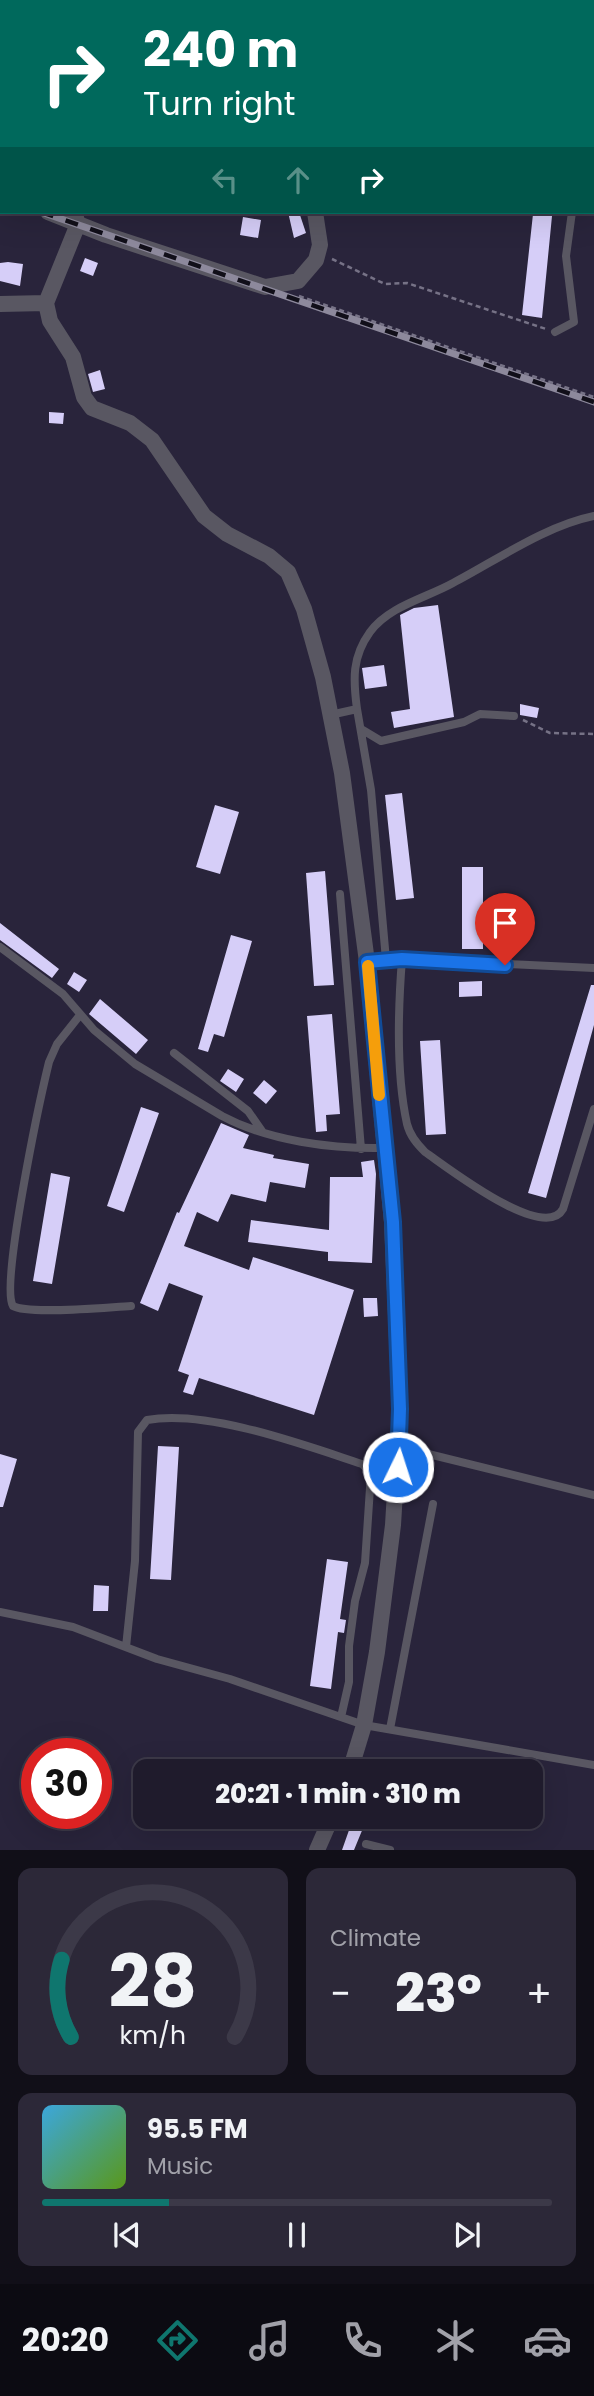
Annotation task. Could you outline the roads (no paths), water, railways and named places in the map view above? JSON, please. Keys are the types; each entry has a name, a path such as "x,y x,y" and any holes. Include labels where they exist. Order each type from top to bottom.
{"street":[{"path":"57,214 76,218 265,287 298,281 320,252 315,214"},
{"path":"76,218 46,303 50,321 73,357 88,403 141,431 158,449 204,516 228,534 281,565 295,584 331,715 342,773 367,962 393,1222 400,1447 377,1652 353,1759"},
{"path":"0,304 46,303"},
{"path":"317,1850 326,1829"}],"lane":[{"path":"555,332 573,322 566,256 572,214"},
{"path":"386,960 371,790 357,709 354,662 372,629 401,607 543,536 594,516"},
{"path":"331,715 357,709"},
{"path":"361,730 382,741 464,722 480,714 514,716"},
{"path":"340,894 360,1149"},
{"path":"0,947 63,994 94,1030 153,1076 234,1123 262,1131 360,1149 384,1148"},
{"path":"367,962 402,959 594,968"},
{"path":"402,959 400,1018 407,1124 416,1143 425,1152 512,1208 541,1219 551,1219 563,1209 594,1109"},
{"path":"80,1015 57,1044 49,1062 4,1247 1,1280 4,1296 14,1307 34,1310 131,1306"},
{"path":"174,1053 248,1111 262,1131"},
{"path":"126,1647 135,1561 138,1432 147,1420 193,1418 225,1424 362,1464 371,1473 367,1536 349,1646 349,1682 341,1717"},
{"path":"400,1447 594,1495"},
{"path":"390,1729 433,1504"},
{"path":"0,1612 52,1621 363,1725 594,1765"},
{"path":"366,1844 390,1850"}],"railway":[{"path":"47,214 594,402"}]}
